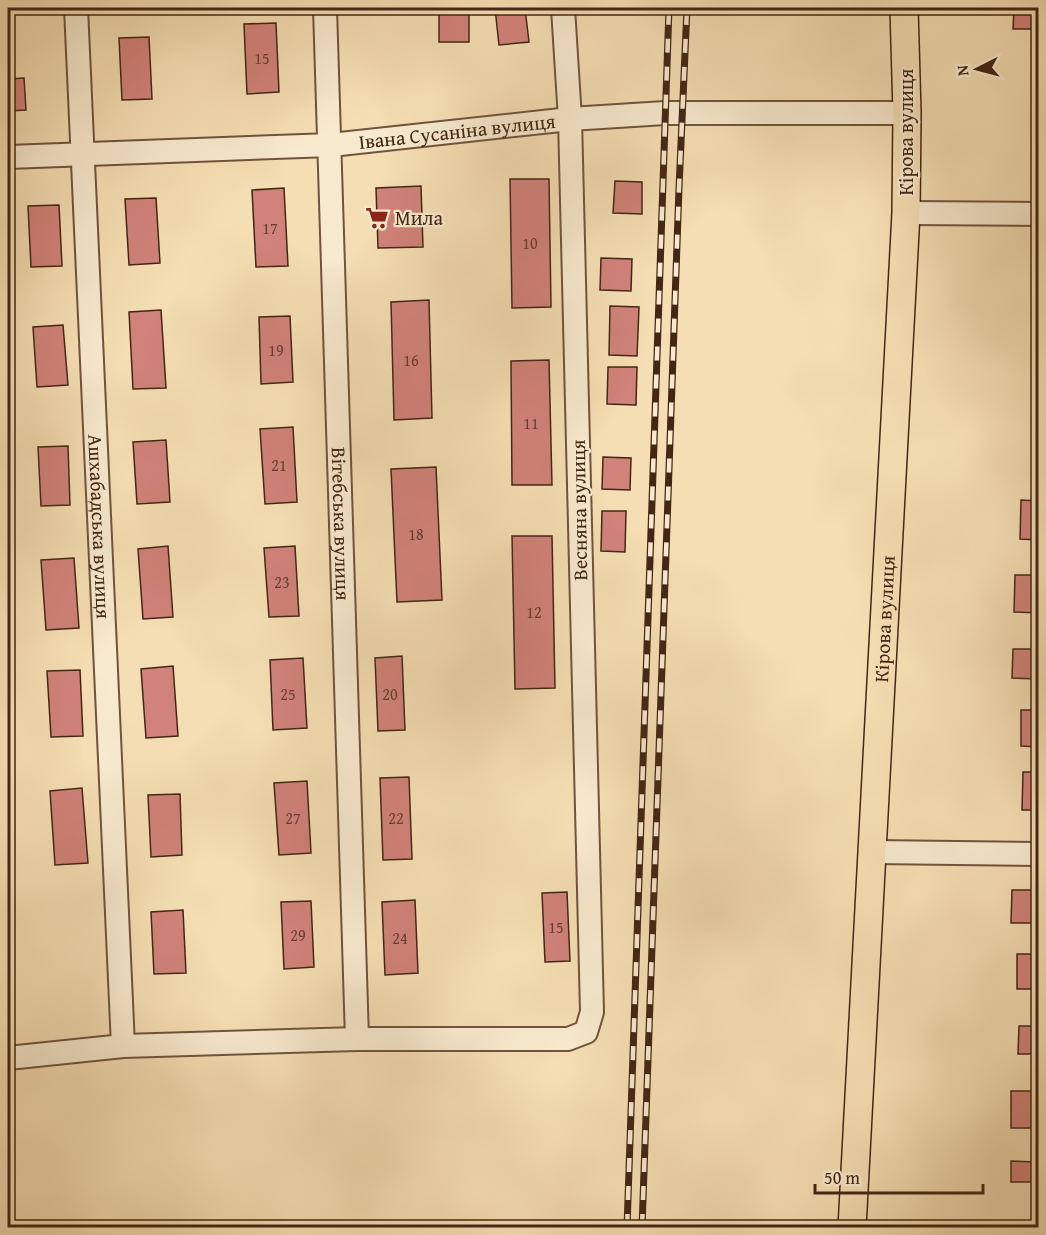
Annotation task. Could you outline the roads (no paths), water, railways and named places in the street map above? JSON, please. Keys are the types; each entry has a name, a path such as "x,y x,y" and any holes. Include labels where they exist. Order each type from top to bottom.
{"main road":[{"name":"Кірова вулиця","path":"852,1227 906,213 907,113 904,8"}],"street":[{"name":"Ашхабадська вулиця","path":"76,8 123,1046"},
{"name":"Вітебська вулиця","path":"326,8 357,1039"},
{"name":"Весняна вулиця","path":"357,1039 568,1039 586,1032 592,1012 570,118 563,8"},
{"name":"Івана Сусаніна вулиця","path":"8,157 331,145 570,118 682,113 907,113"},
{"path":"906,213 1038,214"},
{"path":"873,852 1038,854"},
{"path":"8,1058 123,1046 357,1039"}],"railway":[{"path":"627,1228 669,8"},
{"path":"642,1228 687,8"}],"place":[{"name":"Мила","path":"377,218"}]}
